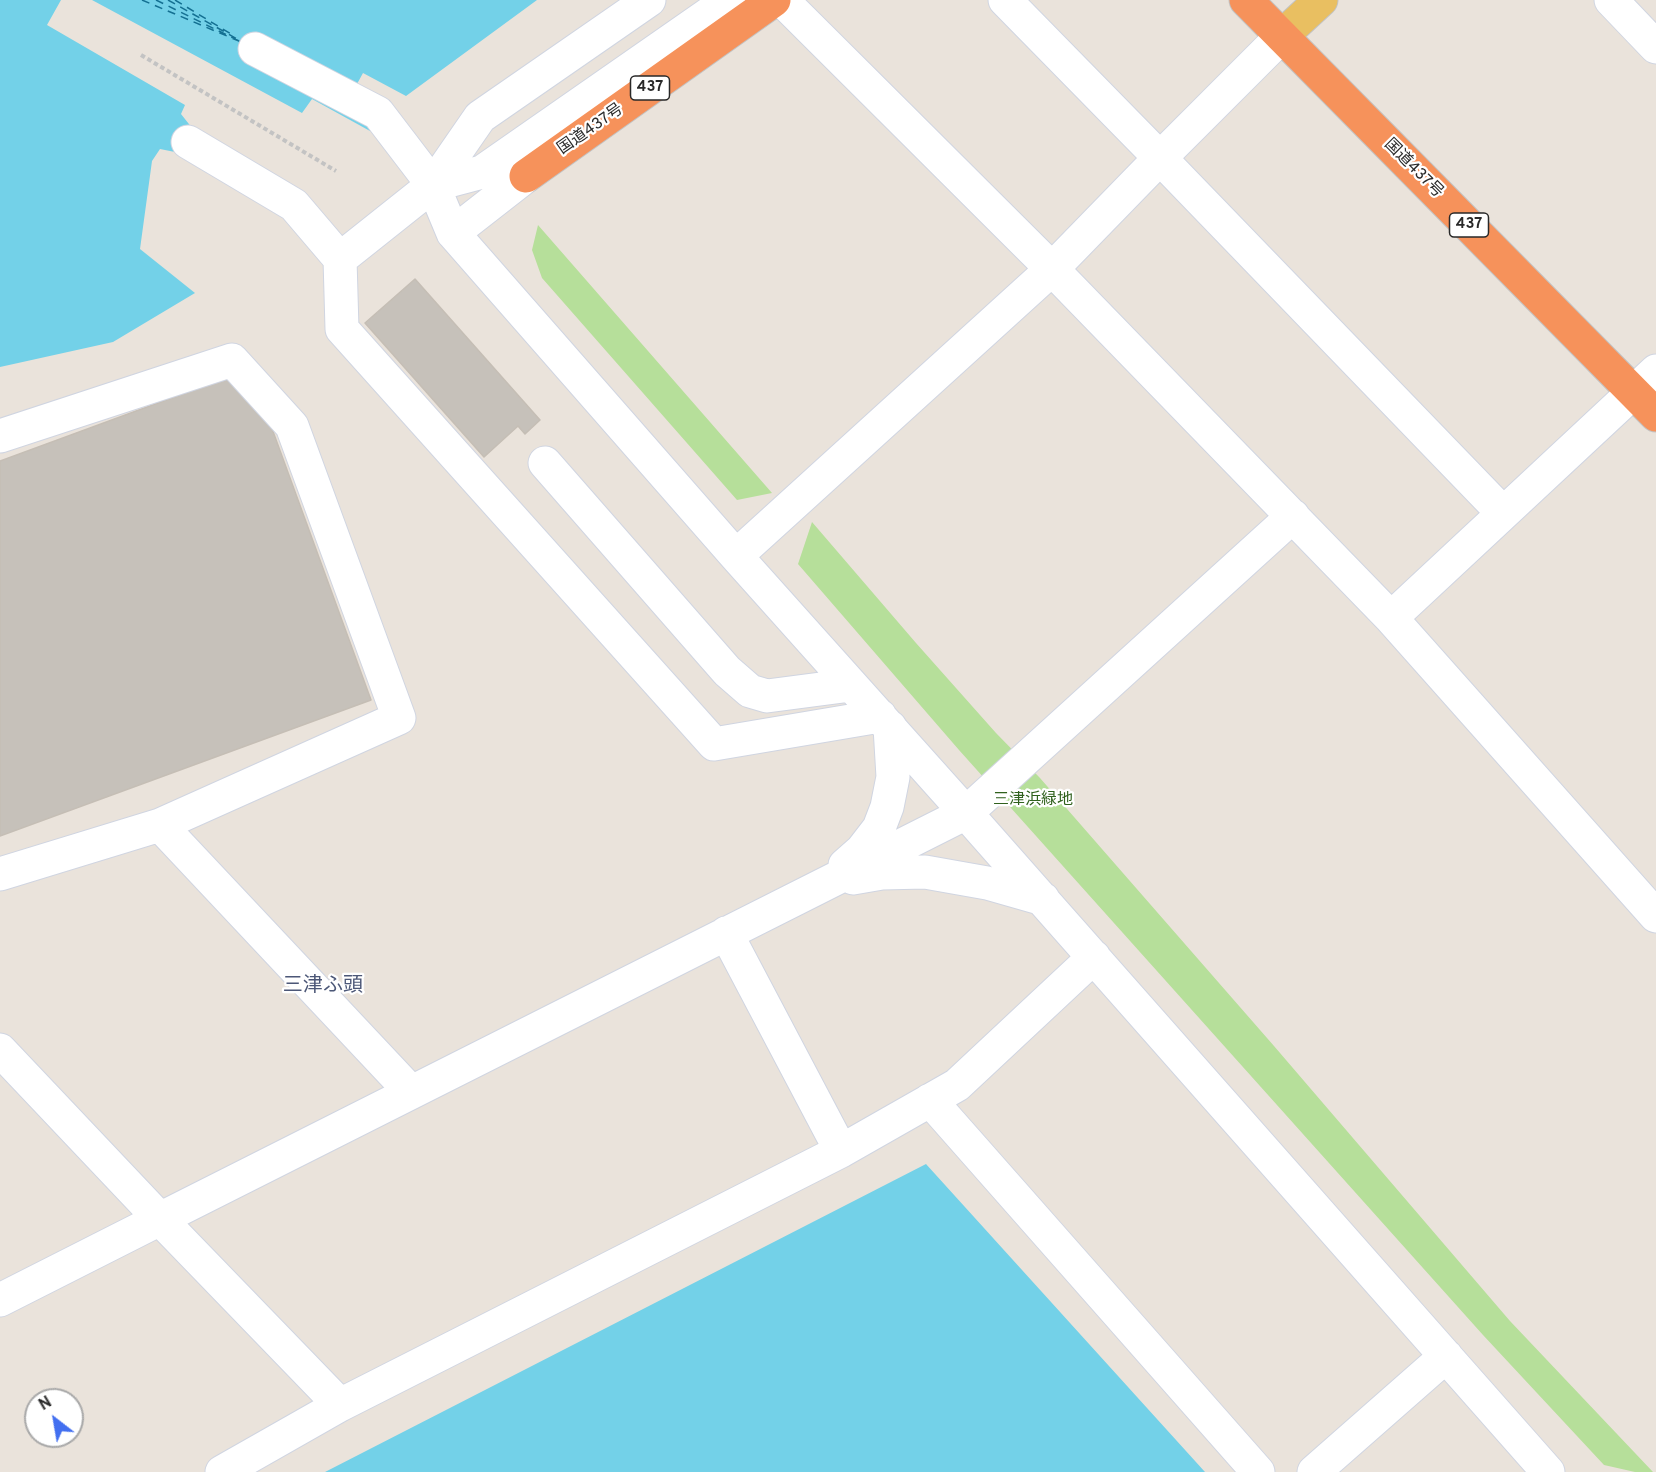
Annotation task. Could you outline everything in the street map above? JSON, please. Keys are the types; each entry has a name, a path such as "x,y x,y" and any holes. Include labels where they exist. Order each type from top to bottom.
{"highway":[{"name":"国道437号","path":"525,176 774,0"},
{"name":"国道437号","path":"1246,0 1645,381 1656,415"}],"main road":[{"path":"1282,36 1321,0"}],"street":[{"path":"340,259 433,185 480,117 649,0"},
{"path":"433,185 482,172 729,0"},
{"path":"783,0 1052,269 1293,516 1391,618 1651,901"},
{"path":"1005,0 1503,513"},
{"path":"1611,0 1656,48"},
{"path":"736,556 1052,269 1282,36"},
{"path":"255,49 378,113 433,185 453,233 736,556 1043,899 1548,1472"},
{"path":"188,142 294,205 340,259 342,329 714,744 885,722"},
{"path":"453,233 525,176"},
{"path":"0,436 232,360 292,426 399,718 160,825 0,874"},
{"path":"1391,618 1645,381"},
{"path":"545,463 727,671 750,691 767,696 851,685"},
{"path":"0,1300 966,813 1293,516"},
{"path":"826,883 862,850 879,828 887,807 893,777 885,722"},
{"path":"160,825 411,1092"},
{"path":"826,883 882,873 925,872 987,883 1043,899"},
{"path":"726,933 841,1151"},
{"path":"222,1472 340,1405 841,1151 957,1085 1094,957"},
{"path":"0,1050 340,1405"},
{"path":"930,1100 1258,1472"},
{"path":"1314,1472 1446,1356"}],"path":[{"path":"141,55 336,171"}],"green space":[{"path":"538,225 772,493 737,500 542,278 532,250"},
{"name":"三津浜緑地","path":"812,522 996,733 1040,778 1510,1321 1653,1472 1635,1472 1604,1465 1483,1335 959,750 798,564"}],"water":[{"path":"0,0 61,0 47,25 185,105 181,114 196,133 185,154 160,149 152,161 140,249 195,293 113,342 0,367"},
{"path":"92,0 537,0 406,96 363,73 357,84 385,99 370,131 312,99 302,113"},
{"path":"926,1164 1205,1472 325,1472"}],"building":[{"path":"415,279 540,420 525,434 518,426 484,457 365,323"},
{"path":"226,378 271,426 371,700 0,836 0,461"}],"ferry route":[{"path":"142,0 241,42"},
{"path":"156,0 239,41"},
{"path":"168,0 239,40"},
{"path":"175,0 231,34"}],"district":[{"name":"三津ふ頭","path":"323,987"}]}
